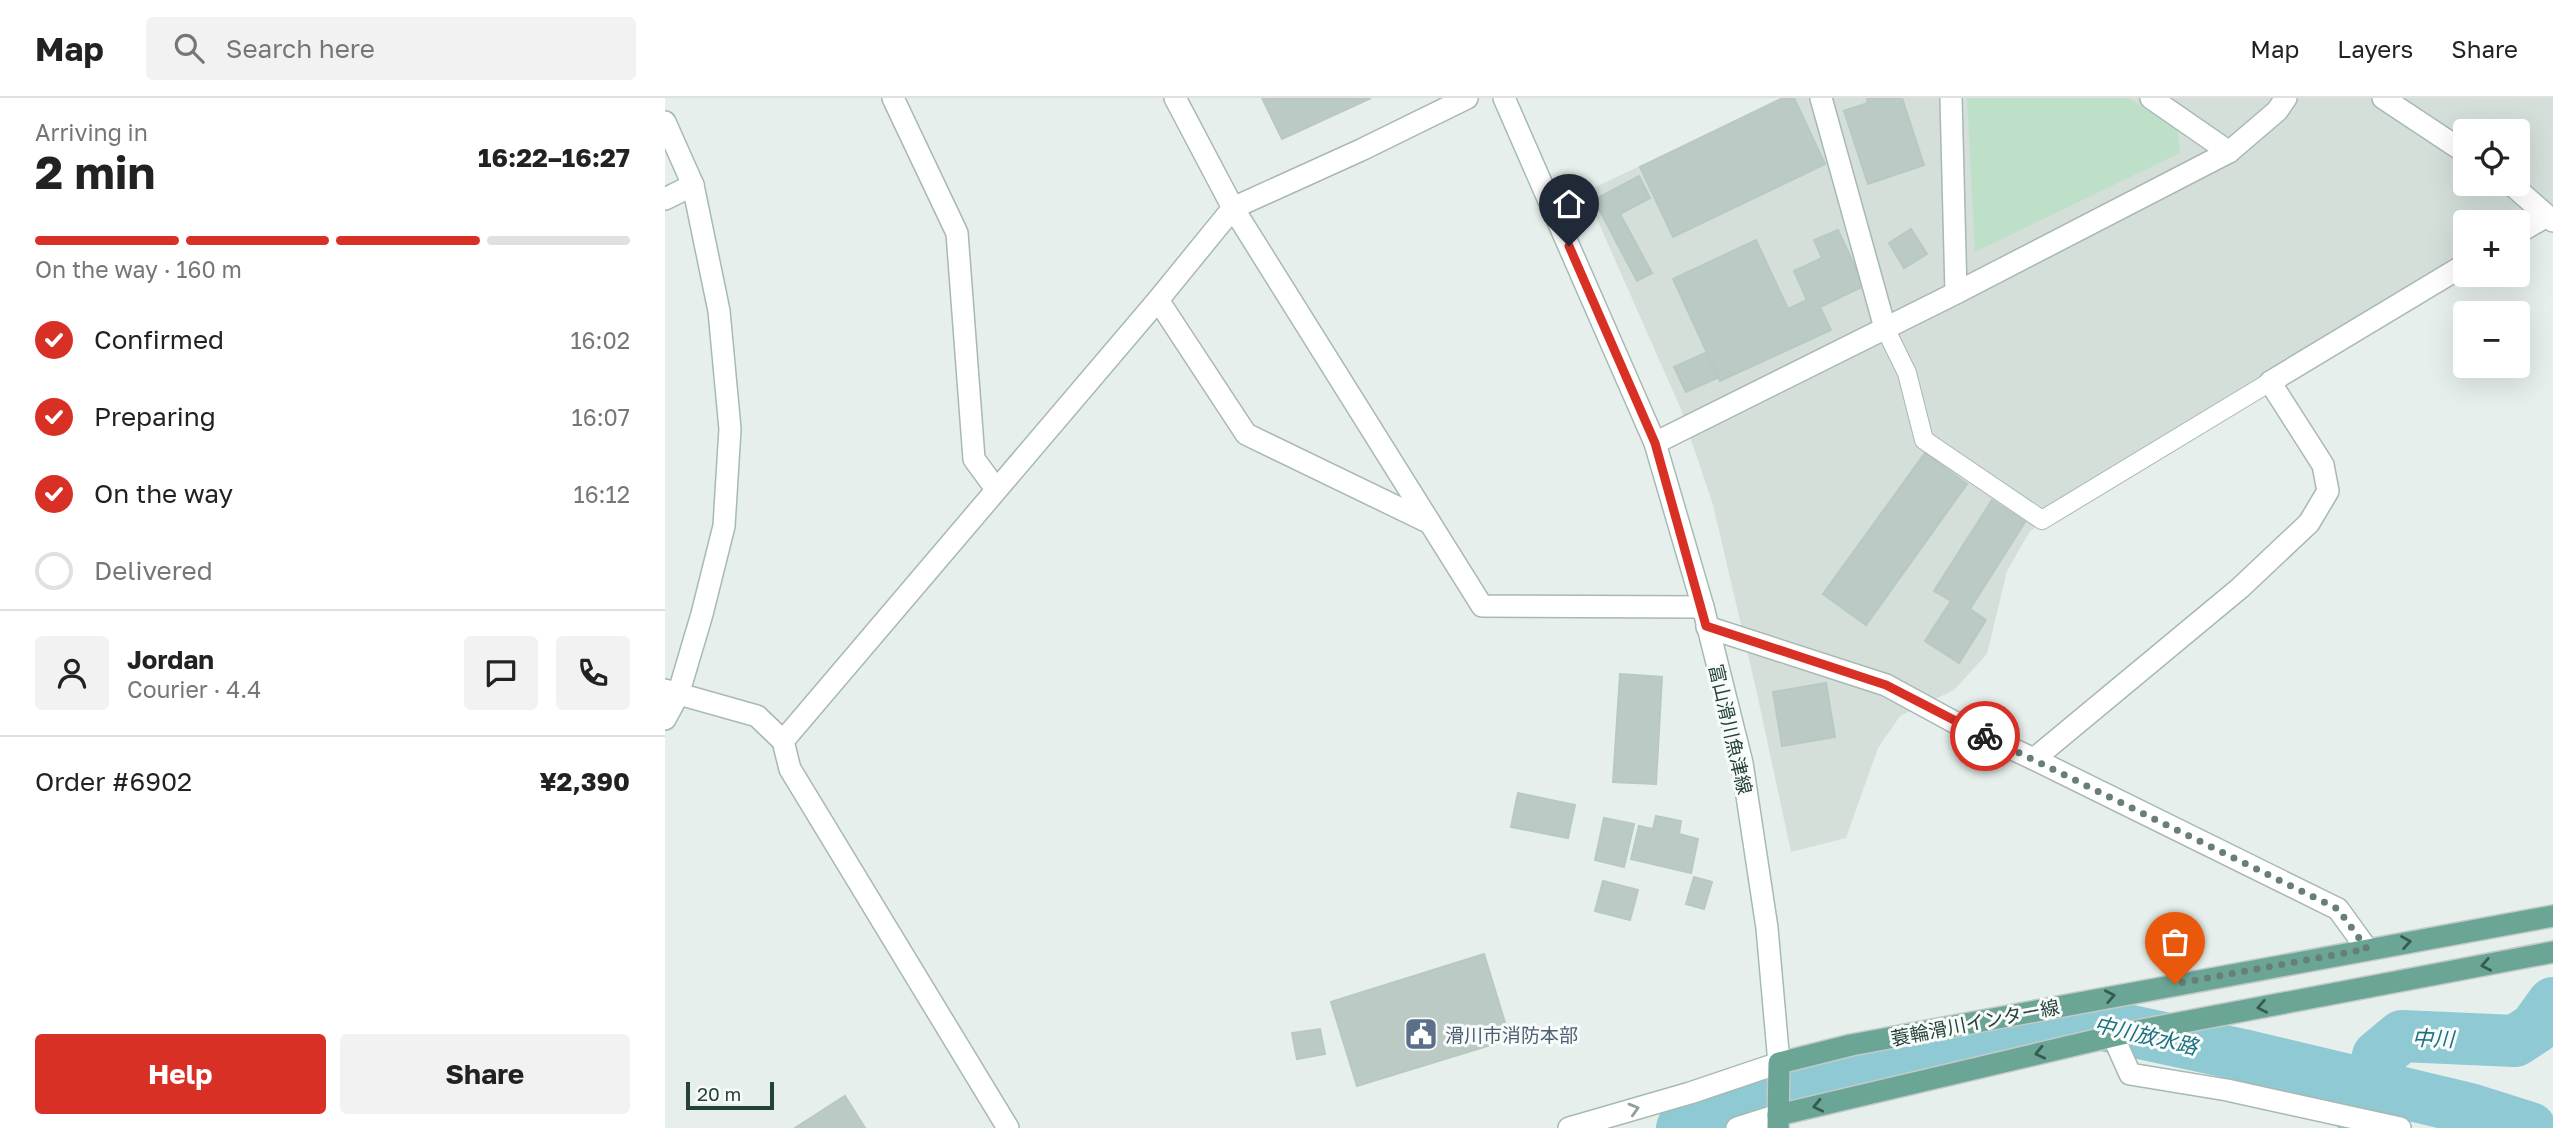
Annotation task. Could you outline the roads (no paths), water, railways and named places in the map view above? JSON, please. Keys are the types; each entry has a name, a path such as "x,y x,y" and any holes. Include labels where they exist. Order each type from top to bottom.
{"main road":[{"name":"蓑輪滑川インター線","path":"1779,1063 1851,1045 2553,916"},
{"path":"1779,1063 1778,1122 2113,1036 2553,952"}],"street":[{"path":"893,98 957,233 974,459 996,489"},
{"path":"1175,98 1233,208 1482,606 1705,617 1886,685 1954,722 2338,909 2367,949"},
{"path":"783,741 1233,208 1467,98"},
{"name":"富山滑川魚津線","path":"1504,98 1655,443 1705,617 1742,762 1766,928 1779,1063"},
{"path":"1821,98 1885,328"},
{"path":"1951,98 1956,293"},
{"path":"2151,98 2229,152"},
{"path":"1655,443 1956,293 2229,152 2277,111 2286,98"},
{"path":"2383,98 2453,144"},
{"path":"665,122 693,186 719,311 730,429 724,526 702,614 671,692 665,719"},
{"path":"665,199 693,186"},
{"path":"2525,196 2550,218 2530,227"},
{"path":"2034,759 2240,588 2309,523 2328,491 2323,465 2270,383 2453,272"},
{"path":"1158,300 1247,434 1430,523"},
{"path":"671,692 757,716 783,741 790,769 1008,1128"},
{"path":"2113,1036 2130,1074 2241,1093 2400,1128"},
{"path":"1569,1128 1690,1093 1779,1063"},
{"path":"1737,1128 1778,1122"}],"lane":[{"path":"1885,328 1907,373 1924,440 2042,520 2270,383"}],"waterway":[{"name":"中川","path":"2362,1118 2378,1056 2402,1036 2515,1041 2535,1028 2553,1003"},
{"name":"中川放水路","path":"1682,1128 1855,1078 2080,1020 2470,1109 2530,1128"}],"place":[{"name":"滑川市消防本部","path":"1421,1034"}]}
